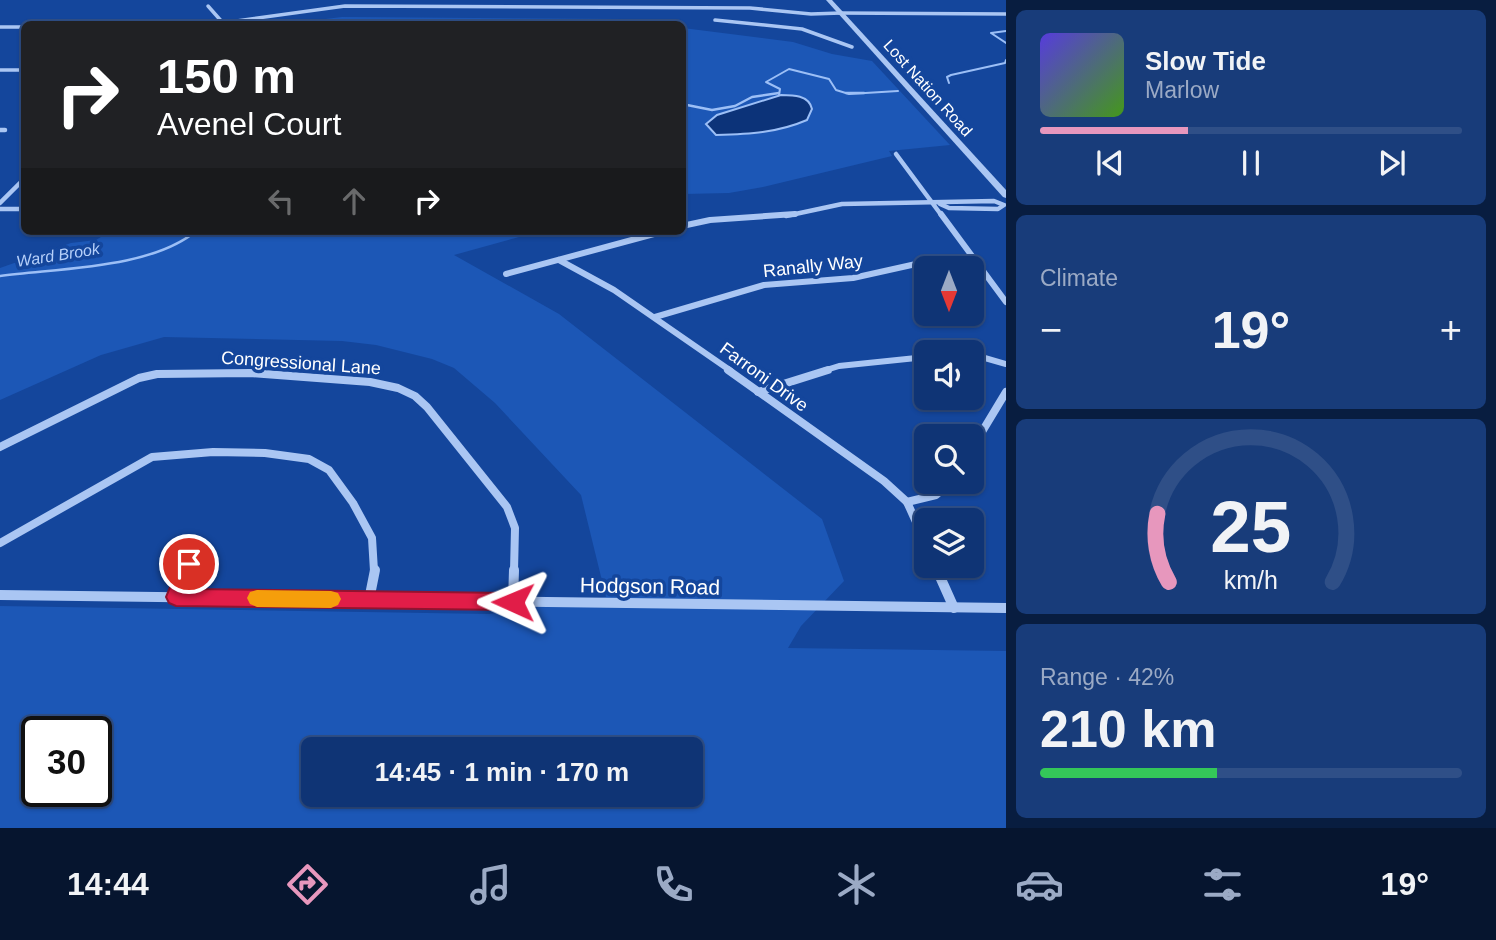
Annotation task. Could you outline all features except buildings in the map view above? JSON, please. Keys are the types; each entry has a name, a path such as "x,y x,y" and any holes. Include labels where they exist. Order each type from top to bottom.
{"street":[{"name":"Lost Nation Road","path":"829,0 1006,195"},
{"path":"208,6 221,21"},
{"path":"238,21 353,6 750,8 804,13 1006,14"},
{"path":"796,12 797,23"},
{"path":"715,20 797,23 852,47"},
{"path":"0,27 21,27"},
{"path":"0,71 20,71"},
{"path":"895,154 971,256"},
{"path":"0,203 21,182"},
{"path":"686,225 710,220 785,216 842,204 940,204 949,208 998,209 1005,205"},
{"path":"0,209 21,209"},
{"path":"506,274 650,235"},
{"name":"Farroni Drive","path":"559,260 614,290 655,317 884,481 907,502 914,517"},
{"name":"Ranally Way","path":"655,317 764,285 853,278 914,264"},
{"path":"984,273 1006,302"},
{"path":"758,392 839,366 914,358"},
{"path":"984,358 1006,364"},
{"name":"Congressional Lane","path":"0,447 139,378 157,374 297,376 392,385 415,396 507,507 515,528 513,602"},
{"path":"984,428 1006,392"},
{"path":"0,543 152,457 170,453 248,453 306,458 326,467 372,539 375,558 369,600"},
{"path":"907,502 937,494"},
{"path":"176,597 189,564"},
{"path":"941,578 954,608"},
{"name":"Hodgson Road","path":"0,595 1006,608"}],"shaded area":[{"path":"342,17 645,21 309,21"},
{"path":"686,28 793,42 832,54 872,61 950,145 889,151 892,156 729,193 686,194"},
{"path":"781,95 800,97 808,101 812,109 807,120 774,130 728,135 716,135 706,124 717,115"},
{"path":"104,235 526,235 454,255 559,314 822,519 844,581 801,626 788,648 1006,651 1006,828 0,828 0,606 489,614 606,597 581,495 495,403 454,368 432,359 376,345 342,341 164,337 101,355 0,400 0,268 71,243 96,240"}],"waterway":[{"name":"Ward Brook","path":"1006,31 991,33 1006,43"},
{"name":"Ward Brook","path":"949,83 947,77 951,75 1005,63 1006,60"},
{"name":"Ward Brook","path":"779,95 780,89 766,82 789,69 829,79 836,90 849,94 898,91"},
{"name":"Ward Brook","path":"686,105 712,110 735,106 752,97 779,93"},
{"name":"Ward Brook","path":"846,93 864,93"},
{"path":"0,276 129,260 177,244 190,235"}],"slow traffic":[{"path":"257,598 331,599"}],"route":[{"path":"189,564 176,597 513,602"}]}
